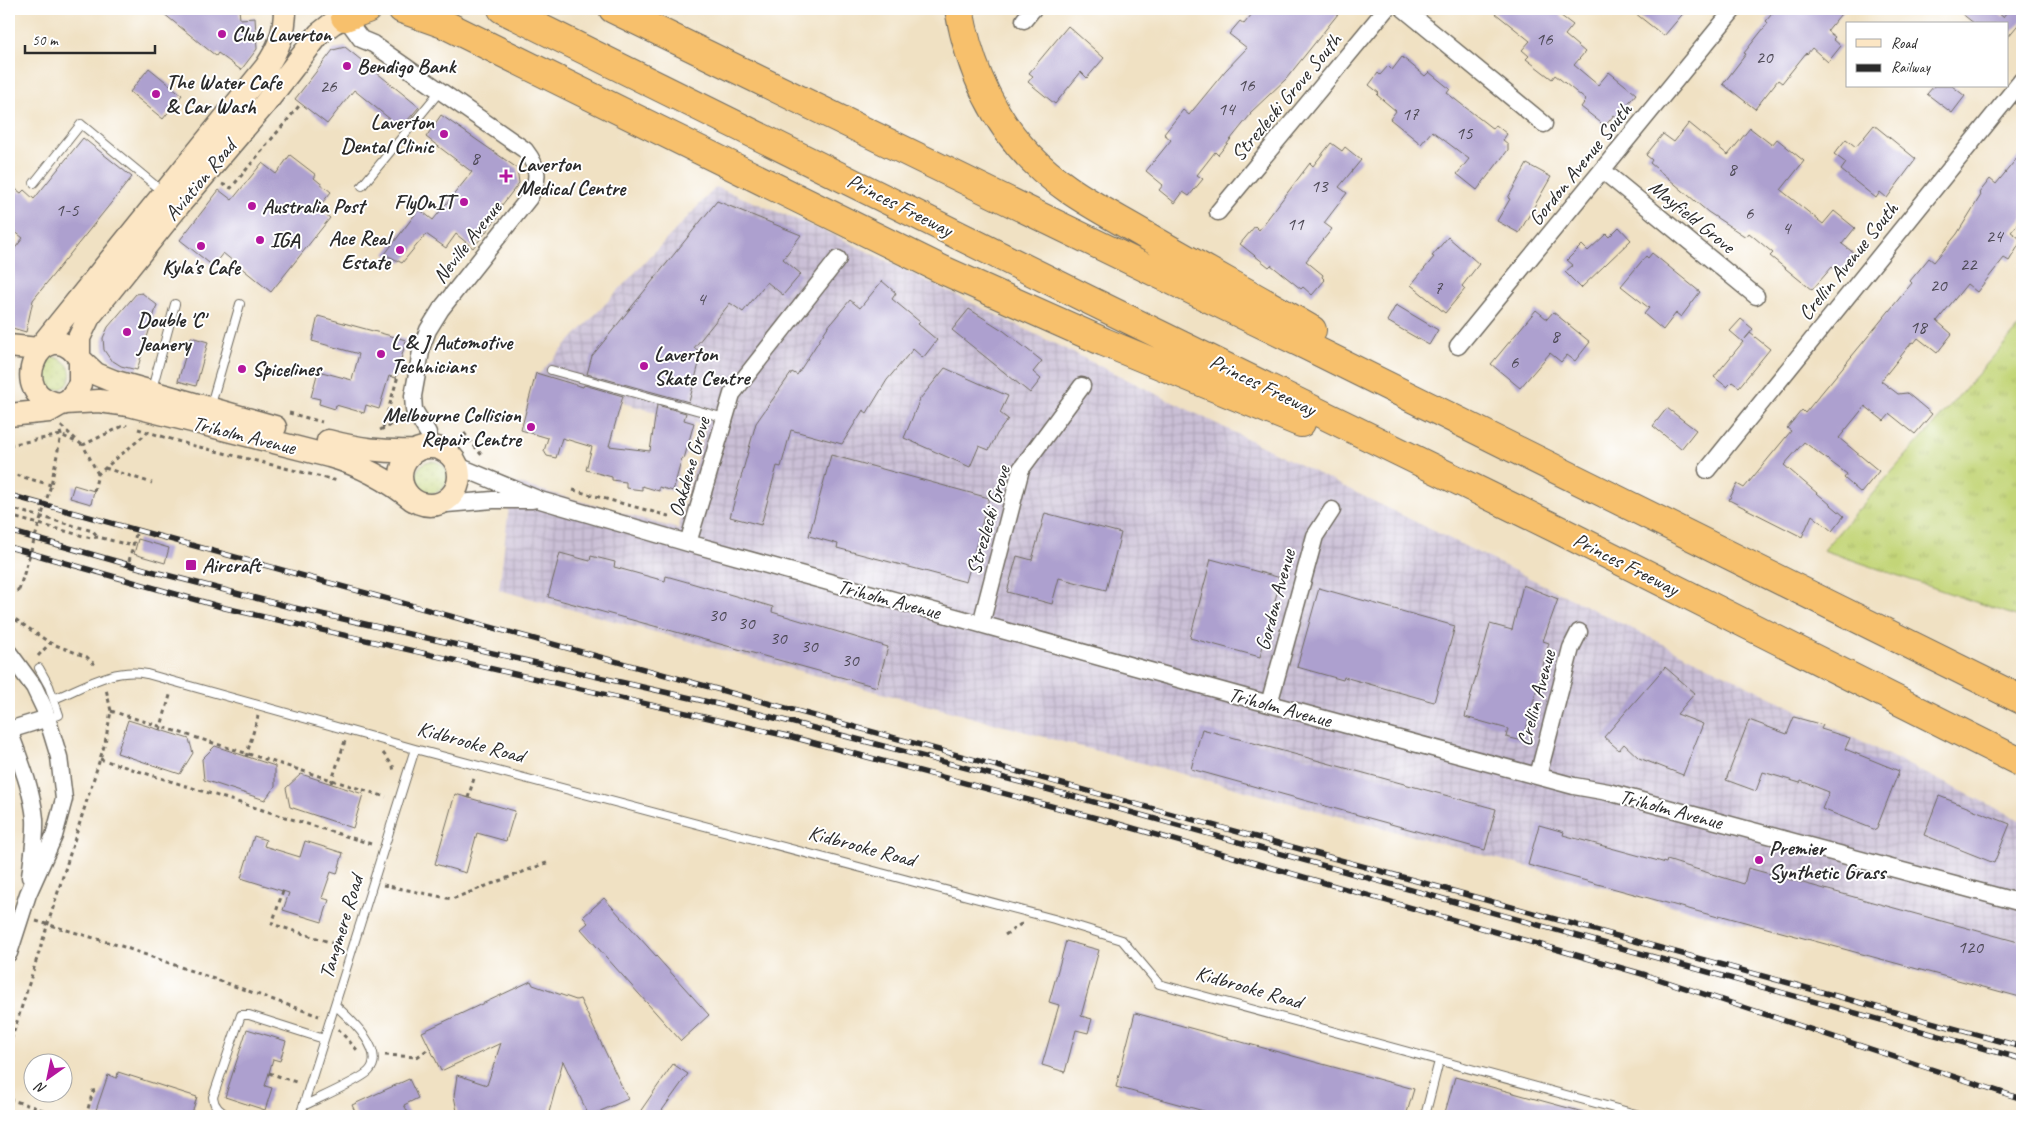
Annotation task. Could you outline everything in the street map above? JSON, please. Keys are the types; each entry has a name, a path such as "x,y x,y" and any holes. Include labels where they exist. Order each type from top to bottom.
{"highway":[{"path":"402,9 444,24 943,270 1104,342 1555,528"},
{"name":"Princes Freeway","path":"502,9 1555,528 2015,761"},
{"path":"613,9 1291,338 2022,700"},
{"path":"959,9 970,58 981,85 1010,133 1045,171 1086,200 1308,328 1500,442"},
{"path":"1806,594 2022,678"}],"street":[{"name":"Aviation Road","path":"172,199 240,100 276,52 282,37 285,9"},
{"name":"Strezlecki Grove South","path":"1218,212 1386,9"},
{"path":"1404,9 1544,124"},
{"name":"Gordon Avenue South","path":"1458,346 1734,9"},
{"name":"Aviation Road","path":"39,348 144,233 172,199 264,105 319,34 325,28 356,13"},
{"name":"Neville Avenue","path":"356,13 361,39 373,44 525,150 534,164 537,176 536,186 529,198 441,309 428,330 422,346 414,386 414,410 420,445"},
{"name":"Crellin Avenue South","path":"1707,470 2022,80"},
{"path":"240,100 264,105"},
{"name":"Mayfield Grove","path":"1602,170 1756,296"},
{"name":"Aviation Road","path":"80,358 78,344 85,323 144,233"},
{"name":"Oakdene Grove","path":"688,544 732,394 838,259"},
{"path":"9,415 62,410 73,396 80,384 80,358 70,348 62,344 52,344 39,348 30,355 18,379 34,396 62,410"},
{"path":"9,346 39,348"},
{"name":"Triholm Avenue","path":"80,358 91,370 101,376 210,410 357,448 384,452 420,445"},
{"name":"Strezlecki Grove","path":"981,624 1021,469 1082,386"},
{"name":"Triholm Avenue","path":"62,410 99,401 129,405 329,456 378,475 413,500"},
{"path":"420,445 442,449 449,453 458,466 459,480 454,494 449,499 435,505 424,505 413,500 406,493 402,485 400,476 402,466 420,445"},
{"name":"Triholm Avenue","path":"458,466 540,500 688,544 1269,704 1574,786 1608,792 2022,903"},
{"name":"Triholm Avenue","path":"435,505 465,504 493,500 540,500"},
{"name":"Gordon Avenue","path":"1269,704 1314,536 1332,510"},
{"name":"Crellin Avenue","path":"1538,776 1571,648 1578,632"},
{"path":"9,654 34,687 48,718 60,762 64,799 54,836 28,894 9,953"},
{"path":"28,894 34,845 34,809 25,774 9,730 48,718"}],"lane":[{"path":"362,186 440,91"},
{"path":"34,183 81,124 172,199"},
{"path":"151,391 175,304"},
{"path":"210,410 240,304"},
{"path":"551,370 725,418"},
{"path":"39,668 50,686 59,715 48,718"},
{"name":"Kidbrooke Road","path":"54,699 102,678 123,672 147,674 415,749 1054,919 1122,940 1159,984 1642,1116"},
{"name":"Tangmere Road","path":"300,1116 415,749"},
{"path":"303,1106 365,1075 373,1064 374,1054 368,1041 349,1018 335,1005"},
{"path":"230,1116 218,1109 214,1104 213,1097 241,1015 249,1015 324,1039"},
{"path":"1425,1116 1439,1061"}],"path":[{"path":"19,590 51,485 61,435 62,410"},
{"path":"83,445 125,425 298,473"},
{"path":"94,491 98,474 147,432"},
{"path":"464,433 486,460"},
{"path":"9,445 61,435 83,445 98,474"},
{"path":"105,468 152,483"},
{"path":"9,473 51,485"},
{"path":"563,488 672,518"},
{"path":"9,508 93,531 98,537"},
{"path":"9,516 91,538 98,537 133,546"},
{"path":"129,561 136,534"},
{"path":"9,587 19,590"},
{"path":"9,594 19,590"},
{"path":"9,615 50,643 87,657 99,669 102,678"},
{"path":"9,1047 100,758 111,711 106,687 111,686"},
{"path":"165,690 180,694"},
{"path":"161,728 172,692"},
{"path":"111,711 332,782 386,797"},
{"path":"250,713 266,718"},
{"path":"247,755 258,716"},
{"path":"336,738 353,742"},
{"path":"332,782 345,740"},
{"path":"377,749 384,754 393,766 395,777"},
{"path":"100,758 371,844"},
{"path":"468,798 475,775"},
{"path":"383,807 389,790"},
{"path":"369,850 374,835"},
{"path":"373,882 452,899 549,862"},
{"path":"283,891 272,924 339,945"},
{"path":"21,916 121,946 317,1015 338,1028 356,1050 374,1054 417,1057 430,1048"},
{"path":"336,954 342,936"},
{"path":"311,1035 320,1006"},
{"path":"269,1073 296,1082"},
{"path":"294,1091 299,1074"},
{"path":"86,1116 93,1091 97,1090"},
{"path":"9,1099 62,1116"}],"shaded area":[{"path":"716,187 832,234 2022,821 2022,1000 499,590 512,482 678,529 706,426 623,403 624,397 539,374"}],"green space":[{"path":"2022,324 2022,618 1823,550"},
{"path":"49,357 59,358 69,369 69,382 64,387 55,390 44,389 37,369"},
{"path":"432,461 444,465 448,477 444,489 432,493 420,489 416,477 420,465"}],"building":[{"name":"Club Laverton","path":"158,9 239,9 240,19 255,18 257,49 241,70 218,53 216,56"},
{"path":"1256,9 1342,9 1286,79 1250,113 1218,155 1215,152 1197,175 1203,179 1189,196 1183,192 1175,203 1159,190 1163,185 1146,171 1171,140 1164,134 1183,110 1189,115 1225,71 1247,48 1229,34 1240,21 1244,24"},
{"path":"1490,9 1552,9 1573,25 1565,35 1585,52 1574,65 1598,85 1609,72 1636,94 1617,117 1614,115 1605,126 1581,107 1586,100 1555,75 1552,79 1526,59 1529,56 1522,50 1530,41"},
{"path":"1630,9 1687,9 1664,36"},
{"path":"1776,9 1845,9 1827,31 1835,37 1833,39 1841,46 1828,62 1812,48 1782,83 1778,80 1755,109 1723,84 1746,54 1744,53 1768,23 1766,21"},
{"path":"1956,9 1993,9 2003,17 2009,9 2022,9 2022,20 2008,37 2008,22 1972,22"},
{"path":"1068,26 1104,58 1087,78 1081,72 1055,104 1028,82 1033,76 1029,73"},
{"path":"345,47 419,107 401,128 354,90 327,124 295,99 333,50"},
{"path":"1402,57 1425,76 1429,72 1450,89 1447,93 1493,129 1496,125 1507,134 1503,140 1508,144 1508,150 1477,190 1457,174 1469,159 1432,131 1421,144 1390,119 1396,111 1377,95 1379,93 1369,85 1378,73 1380,75 1388,66 1392,70"},
{"name":"The Water Cafe & Car Wash","path":"149,68 182,95 163,119 130,92"},
{"path":"1932,88 1955,88 1965,96 1952,113 1927,94"},
{"path":"441,115 517,168 519,183 495,214 498,217 473,248 456,234 446,248 426,234 402,263 385,254 419,209 433,220 472,172 426,137"},
{"path":"1689,123 1728,155 1750,128 1772,145 1777,139 1804,161 1781,190 1823,224 1834,211 1855,228 1842,244 1854,253 1839,273 1832,267 1812,290 1770,256 1773,253 1749,233 1746,237 1708,212 1650,163 1652,160 1646,155 1663,134 1674,142"},
{"path":"1874,125 1916,159 1887,198 1880,192 1876,198 1841,170 1846,163 1834,154 1846,139 1856,147"},
{"path":"83,138 132,177 33,300 26,332 9,327 9,256 23,238 9,227 9,184 21,193 24,190 34,199"},
{"path":"1331,143 1342,151 1345,147 1361,160 1339,187 1347,193 1324,223 1332,229 1306,261 1323,275 1322,277 1325,280 1312,295 1303,287 1301,289 1271,265 1269,267 1240,244 1255,226 1259,230 1310,163 1313,166"},
{"path":"2022,152 2022,219 2011,232 2022,240 2009,261 2004,258 1977,292 1967,284 1937,321 1952,334 1937,353 1918,338 1914,343 1912,342 1881,381 1898,394 1907,393 1932,414 1915,434 1890,414 1884,421 1865,406 1839,438 1879,471 1861,493 1844,478 1847,474 1804,442 1784,465 1844,516 1832,531 1812,515 1802,537 1729,500 1737,484 1744,488 1791,431 1787,428 1802,410 1805,413 1912,283 1910,281 1929,258 1934,262 1957,234 1981,195 1979,193 1990,179 1996,184"},
{"name":"IGA","path":"290,155 316,175 314,178 331,192 318,208 330,218 271,292 223,253 213,266 180,240 219,190 232,200 262,163 276,174"},
{"path":"1527,164 1551,177 1519,233 1497,221"},
{"path":"717,201 801,235 783,259 801,274 783,295 767,282 743,312 730,303 694,348 702,352 689,402 587,374 592,356"},
{"path":"1619,227 1631,240 1581,288 1565,272 1573,265 1567,260 1582,245 1588,251 1606,234 1609,237"},
{"path":"1448,237 1479,264 1462,286 1465,289 1445,313 1411,285"},
{"path":"1652,253 1700,292 1681,317 1676,313 1663,330 1644,314 1649,308 1621,286 1646,256 1648,258"},
{"path":"882,281 896,293 892,299 920,322 918,324 937,340 923,358 913,349 887,380 867,413 863,410 842,444 791,430 781,467 777,466 761,525 730,517 756,423 792,372 797,375 827,328 850,300 860,308"},
{"name":"Double 'C' Jeanery","path":"142,293 157,305 137,370 121,366 110,359 104,350 103,338 108,327 136,294"},
{"path":"1396,305 1438,330 1429,345 1387,321"},
{"path":"969,309 1004,331 1042,361 1033,372 1041,379 1030,393 952,330"},
{"path":"1536,310 1547,319 1553,312 1590,342 1575,361 1567,355 1561,362 1550,353 1520,388 1491,364"},
{"path":"318,316 406,340 396,378 389,376 379,409 366,405 364,413 336,405 335,409 319,404 320,399 311,397 318,371 352,380 359,354 312,341"},
{"path":"1741,319 1753,329 1745,339 1750,333 1770,349 1739,387 1732,382 1727,387 1714,377 1743,342 1730,331"},
{"path":"191,337 208,342 196,386 178,381"},
{"path":"945,368 1008,396 1000,413 1008,419 997,434 989,450 979,446 970,467 904,438 920,399"},
{"path":"536,373 583,387 584,385 623,396 609,446 650,451 657,405 686,413 684,420 694,423 673,491 659,487 659,491 642,486 642,490 626,488 626,482 612,480 612,477 586,470 592,447 562,438 556,458 547,456 544,451 548,438 521,430"},
{"path":"1667,408 1696,430 1681,449 1653,426"},
{"path":"831,455 989,498 966,582 837,548 838,544 809,536"},
{"path":"74,485 94,491 91,504 70,498"},
{"path":"1045,513 1121,533 1106,590 1059,578 1052,604 1007,592 1017,556 1032,560"},
{"path":"138,539 169,548 165,563 134,554"},
{"path":"560,553 590,561 591,556 615,562 614,567 665,581 666,576 691,583 773,607 772,612 888,647 877,687 548,597"},
{"path":"1211,559 1281,578 1260,657 1190,638"},
{"path":"1523,585 1558,599 1543,641 1549,643 1523,741 1506,737 1508,729 1465,717 1490,624 1512,630"},
{"path":"1319,588 1455,626 1434,702 1344,677 1343,680 1297,667"},
{"path":"1665,667 1695,693 1677,714 1703,724 1683,775 1639,758 1624,744 1619,750 1604,737"},
{"path":"1794,717 1823,725 1821,729 1850,738 1845,749 1899,771 1876,830 1822,809 1829,792 1801,781 1800,783 1763,772 1756,791 1726,780 1749,720 1787,734"},
{"path":"128,720 189,739 193,753 180,774 117,753"},
{"path":"1202,729 1496,809 1485,850 1191,769"},
{"path":"215,746 275,766 275,786 265,800 204,780 202,759"},
{"path":"301,774 363,794 353,828 290,807 286,788"},
{"path":"455,794 515,811 506,841 477,833 466,873 435,864"},
{"path":"1939,796 2010,824 1994,863 1924,835"},
{"path":"1539,825 1564,832 1563,835 1666,863 1667,860 1744,884 1748,868 2022,943 2022,987 2020,997 1528,865"},
{"path":"254,836 266,840 264,846 300,857 305,841 343,853 337,874 331,872 322,898 329,900 322,922 283,910 289,893 241,878"},
{"path":"604,898 709,1015 681,1041 581,929 588,923 583,917"},
{"path":"1066,941 1099,950 1081,1016 1092,1019 1088,1033 1076,1030 1065,1072 1042,1065 1059,1005 1049,1002"},
{"path":"531,981 533,985 576,1000 580,999 628,1099 589,1116 563,1061 548,1116 458,1116 454,1096 457,1075 487,1085 501,1043 441,1071 422,1032"},
{"path":"1135,1013 1414,1089 1406,1116 1222,1116 1116,1087"},
{"path":"247,1029 286,1041 280,1061 273,1059 265,1086 272,1088 265,1110 225,1097"},
{"path":"673,1064 688,1074 658,1116 637,1116"},
{"path":"118,1072 197,1097 191,1116 94,1116 108,1075 117,1078"},
{"path":"1455,1077 1583,1112 1583,1116 1444,1116"},
{"path":"409,1079 418,1098 404,1105 410,1116 357,1116 352,1105"}],"railway":[{"path":"9,495 2022,1047"},
{"path":"9,531 286,606 748,711 868,742 1065,794 2022,1059"},
{"path":"9,547 225,608 792,737 1115,823 1646,975 2022,1099"}],"place":[{"name":"Club Laverton","path":"222,34"},
{"name":"Bendigo Bank","path":"347,66"},
{"name":"The Water Cafe & Car Wash","path":"156,94"},
{"name":"Laverton Dental Clinic","path":"444,134"},
{"name":"Laverton Medical Centre","path":"506,176"},
{"name":"FlyOnIT","path":"464,202"},
{"name":"Australia Post","path":"252,206"},
{"name":"IGA","path":"260,240"},
{"name":"Kyla's Cafe","path":"201,246"},
{"name":"Ace Real Estate","path":"400,250"},
{"name":"Double 'C' Jeanery","path":"127,332"},
{"name":"L & J Automotive Technicians","path":"381,354"},
{"name":"Laverton Skate Centre","path":"644,366"},
{"name":"Spicelines","path":"242,369"},
{"name":"Melbourne Collision Repair Centre","path":"531,427"},
{"name":"Aircraft","path":"191,565"},
{"name":"Premier Synthetic Grass","path":"1759,860"}]}
